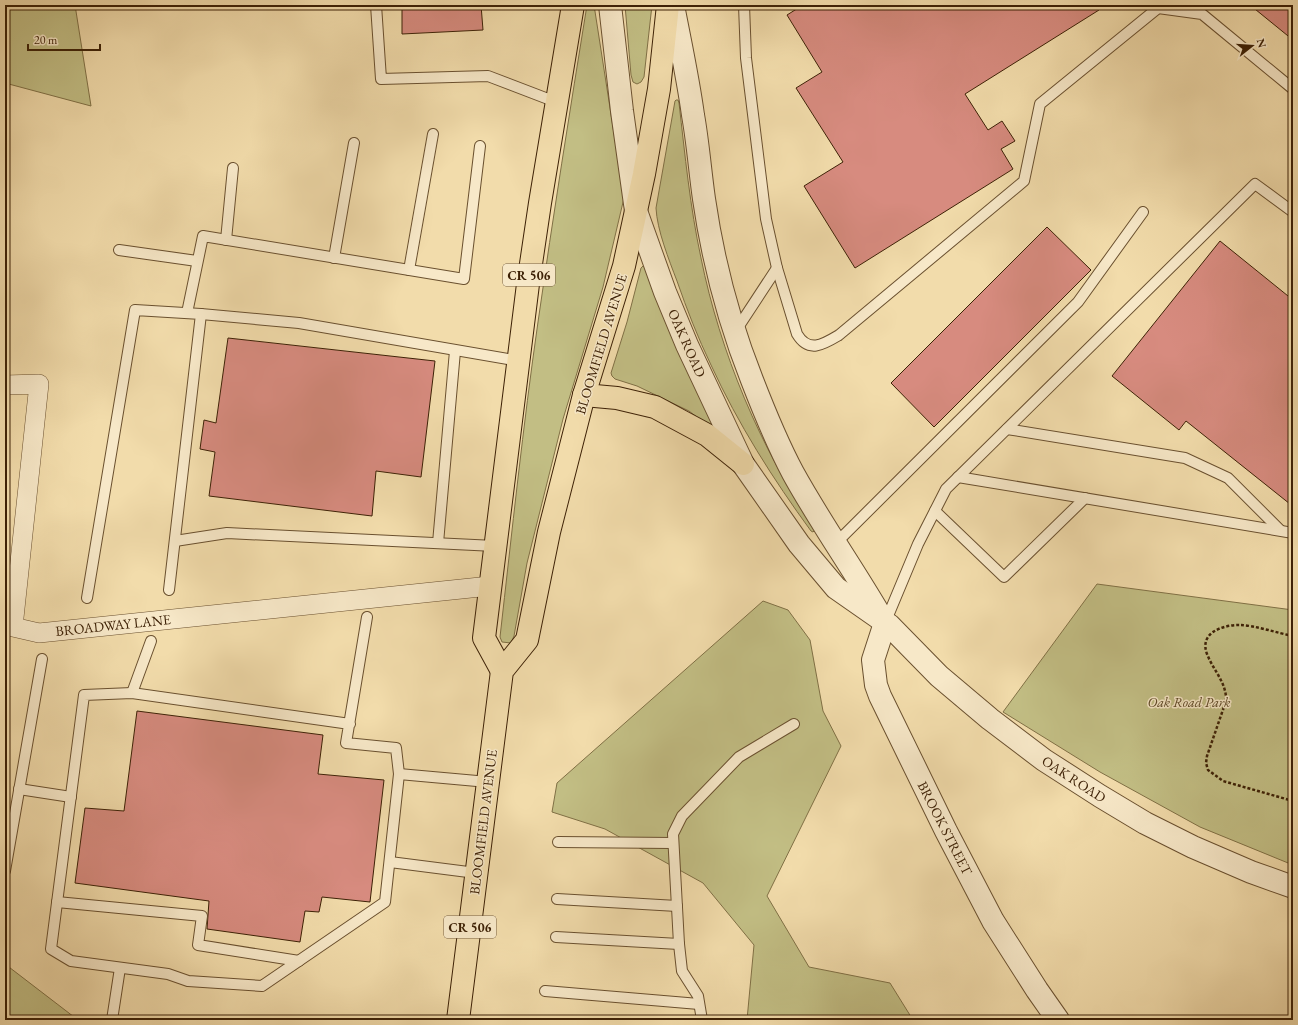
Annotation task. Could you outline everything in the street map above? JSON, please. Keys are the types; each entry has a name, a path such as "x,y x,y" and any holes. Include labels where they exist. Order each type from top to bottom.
{"main road":[{"name":"CR 506","path":"502,671 484,638 537,218 573,5"},
{"name":"BLOOMFIELD AVENUE","path":"458,1020 502,671 527,640 549,532 584,395 624,266 644,174 659,89 668,5"},
{"path":"584,395 617,398 655,408 707,435 744,464"}],"street":[{"name":"OAK ROAD","path":"610,5 622,111 636,211 665,292 687,346 744,464 799,544 836,588 889,625 939,676 990,719 1044,760 1145,823 1193,847 1250,872 1293,887"},
{"name":"OAK ROAD","path":"673,5 693,114 704,200 712,245 722,289 735,332 752,380 792,472 885,623"},
{"name":"BROADWAY LANE","path":"5,385 39,384 14,627 39,633 490,586"},
{"name":"BROOK STREET","path":"885,623 873,660 876,685 880,696 946,831 993,921 1058,1020"}],"lane":[{"path":"376,5 381,80 488,76 556,102"},
{"path":"744,5 746,58 766,219 777,268 798,334 801,341 807,345 820,345 839,335 1024,181 1040,104 1157,7 1202,14 1293,89"},
{"path":"409,270 434,134"},
{"path":"334,258 354,143"},
{"path":"187,313 203,236 464,279 480,146"},
{"path":"226,240 233,168"},
{"path":"885,623 918,544 946,489 1255,184 1293,212"},
{"path":"835,544 1078,302 1143,212"},
{"path":"119,250 198,261"},
{"path":"735,332 777,268"},
{"path":"87,598 135,310 201,314 299,323 519,361"},
{"path":"169,590 201,314"},
{"path":"438,544 455,351"},
{"path":"1007,429 1185,458 1228,478 1280,530"},
{"path":"958,477 1293,532"},
{"path":"935,511 1004,577 1085,498"},
{"path":"175,541 227,533 495,546"},
{"path":"350,724 132,693 84,695 51,949 71,961 168,974 188,981 262,986 385,902 399,774 396,748 346,743 350,724 367,617"},
{"path":"132,693 151,641"},
{"path":"5,871 42,660"},
{"path":"702,1020 698,996 682,971 679,944 673,834 682,816 739,757 794,724"},
{"path":"399,774 488,782"},
{"path":"19,789 71,797"},
{"path":"558,842 673,844"},
{"path":"390,862 476,873"},
{"path":"557,900 677,906"},
{"path":"57,902 202,916 198,945 299,961"},
{"path":"556,937 679,944"},
{"path":"112,1020 120,968"},
{"path":"545,991 699,1004"}],"path":[{"path":"1293,636 1239,625 1227,626 1210,634 1206,639 1205,646 1206,653 1224,687 1226,695 1226,701 1207,756 1206,763 1208,770 1223,781 1293,801"}],"green space":[{"path":"5,5 75,5 91,106 5,83"},
{"path":"587,5 594,5 624,198 603,287 563,419 527,563 514,636 511,643 502,642 500,637 533,361"},
{"path":"625,5 652,5 644,77 641,82 637,84 633,82 631,75"},
{"path":"676,100 678,100 679,103 688,181 697,239 719,329 744,398 776,465 794,497 814,527 815,530 813,532 797,511 757,451 721,387 697,334 664,245 656,208"},
{"path":"644,265 714,426 711,428 689,411 637,386 615,379 612,376 611,373 627,322 641,268"},
{"name":"Oak Road Park","path":"1097,584 1293,610 1293,865 1200,827 1100,772 1003,712"},
{"path":"763,601 788,610 810,640 823,711 841,746 767,896 809,967 890,983 913,1020 747,1020 754,945 703,883 605,829 552,812 557,783"},
{"path":"5,964 78,1020 5,1020"}],"building":[{"path":"402,5 481,5 483,30 402,34"},
{"path":"803,5 1096,5 1099,10 965,94 988,130 1002,121 1015,141 1001,149 1013,169 855,268 804,186 843,162 796,88 822,72 787,15"},
{"path":"1250,5 1293,5 1293,40"},
{"path":"1047,227 1091,270 934,427 891,383"},
{"path":"1220,241 1293,300 1293,499 1290,504 1186,421 1179,430 1112,376"},
{"path":"228,338 435,361 421,477 376,471 372,516 209,496 215,452 200,449 204,420 216,423"},
{"path":"137,711 323,735 318,774 384,780 370,902 322,897 319,912 305,911 300,942 207,929 209,901 75,883 85,808 124,811"}]}
